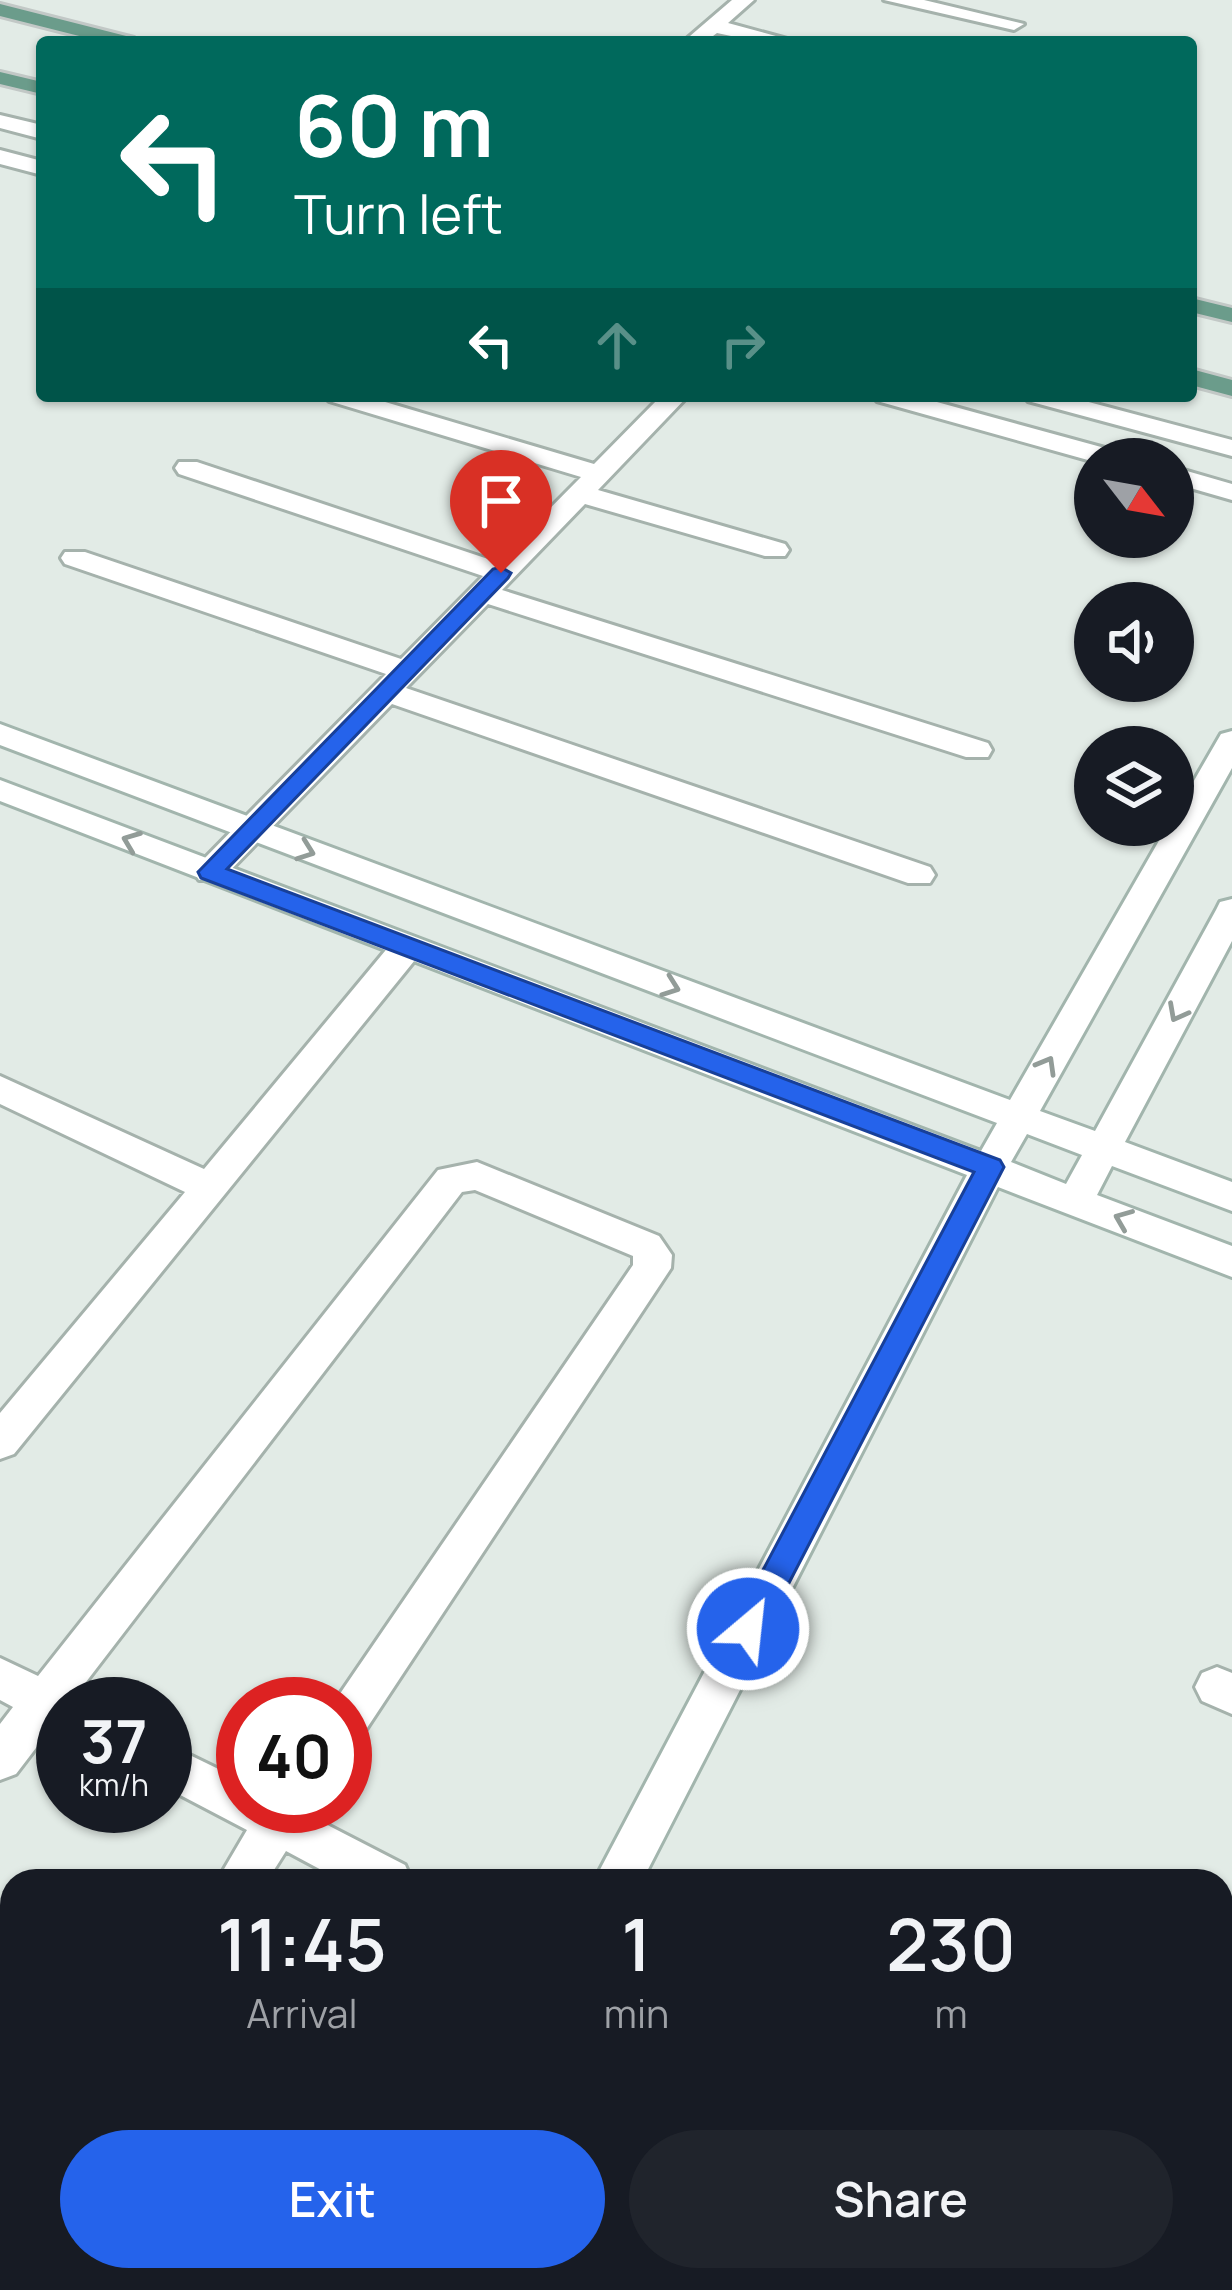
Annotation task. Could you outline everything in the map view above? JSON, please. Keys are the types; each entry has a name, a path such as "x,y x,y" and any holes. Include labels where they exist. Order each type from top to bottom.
{"main road":[{"path":"0,10 103,36"},
{"path":"0,78 36,87"},
{"path":"1197,306 1232,315"},
{"path":"1197,379 1232,388"}],"street":[{"path":"700,36 744,0"},
{"path":"894,0 1013,24"},
{"path":"713,26 760,36"},
{"path":"0,121 36,130"},
{"path":"0,157 36,166"},
{"path":"355,402 775,550"},
{"path":"210,872 669,402"},
{"path":"908,402 1074,448"},
{"path":"1060,402 1232,448"},
{"path":"188,468 492,583 976,750"},
{"path":"1194,481 1232,492"},
{"path":"75,558 919,875"},
{"path":"0,734 1232,1198"},
{"path":"623,1869 990,1167 1232,741"},
{"path":"0,790 1232,1262"},
{"path":"1076,1200 1232,910"},
{"path":"0,1442 407,947"},
{"path":"0,1089 211,1188"},
{"path":"75,1677 451,1180 477,1176 646,1246 653,1255 652,1268 372,1683"},
{"path":"0,1678 36,1697"},
{"path":"0,1759 36,1723"},
{"path":"244,1869 256,1833"},
{"path":"304,1833 368,1869"}],"route":[{"path":"501,573 210,872 990,1167 748,1629"}]}
